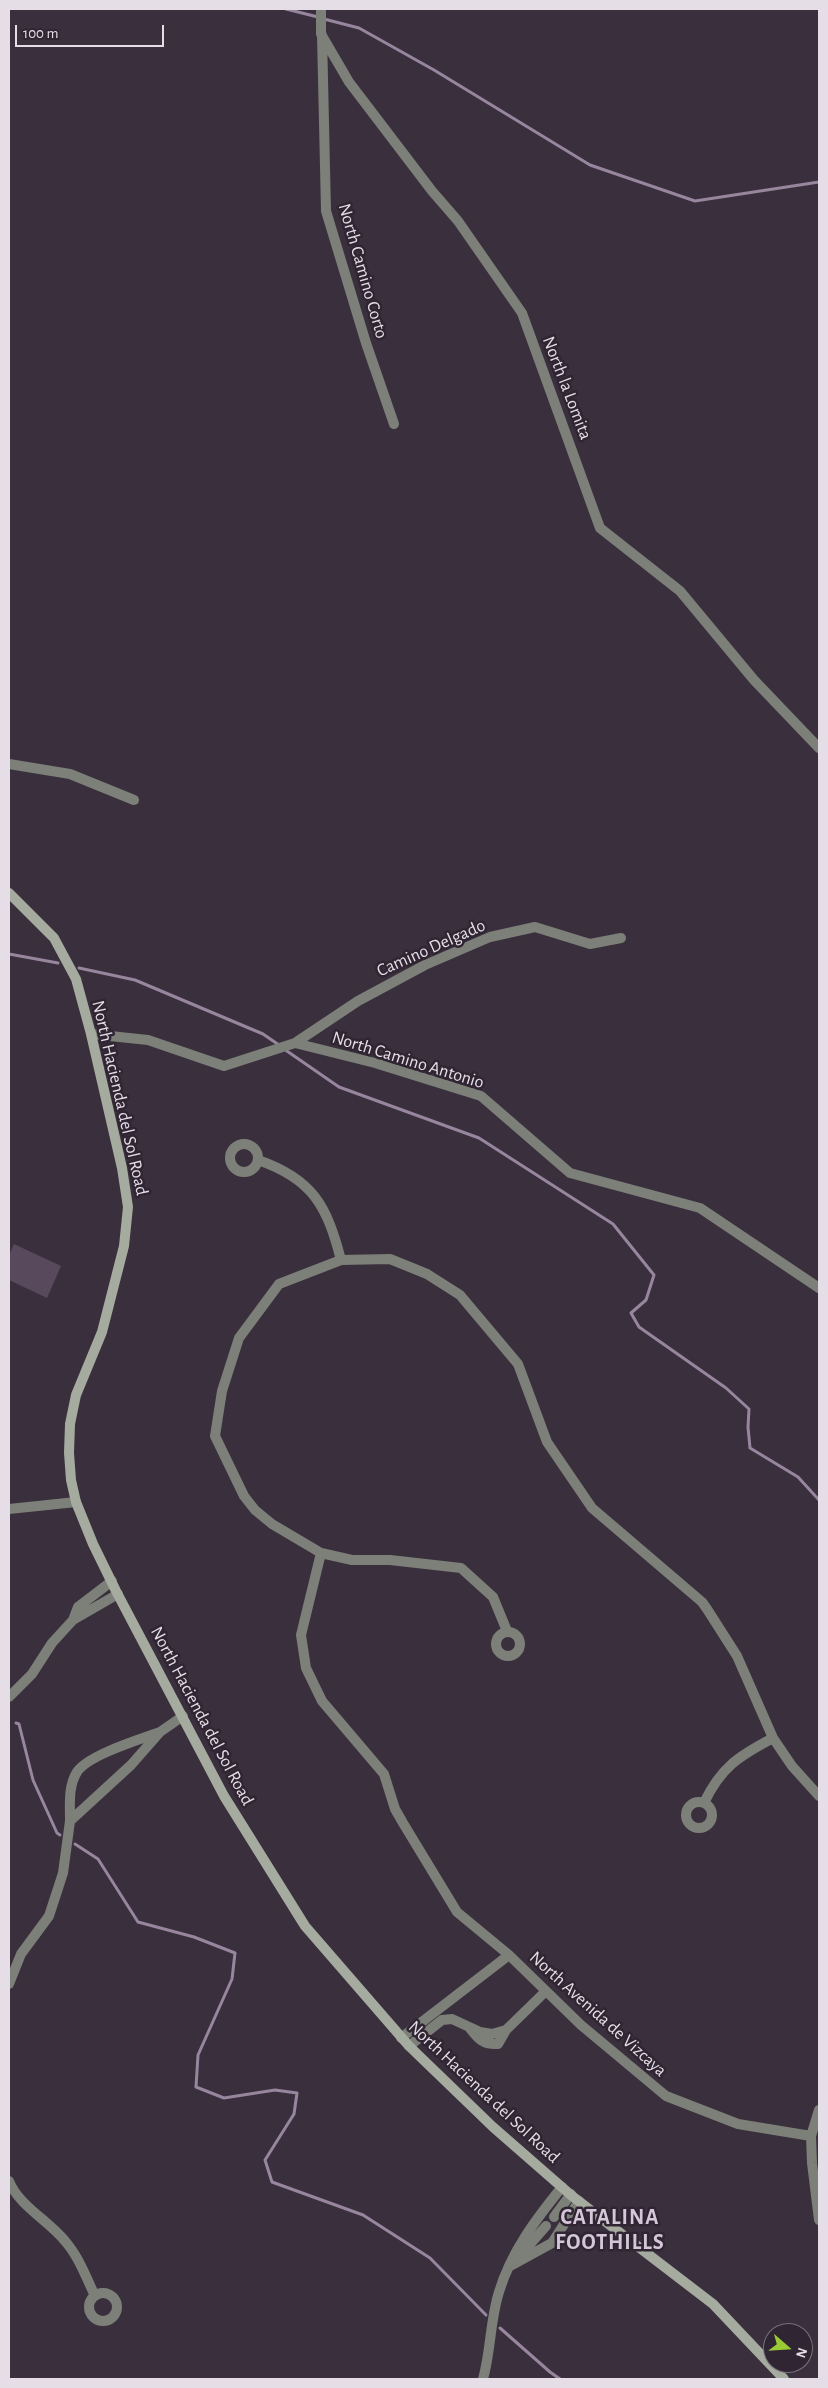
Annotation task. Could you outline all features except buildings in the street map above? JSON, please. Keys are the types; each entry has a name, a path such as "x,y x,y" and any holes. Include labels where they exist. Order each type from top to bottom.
{"street":[{"name":"North la Lomita","path":"321,9 322,34 349,82 432,191 458,221 522,313 600,528 680,591 754,680 819,748"},
{"name":"North Camino Corto","path":"322,34 326,211 394,424"},
{"path":"9,764 70,774 134,800"},
{"name":"North Hacienda del Sol Road","path":"9,893 54,938 76,979 91,1034 122,1168 128,1207 122,1256 102,1332 76,1396 70,1424 71,1480 76,1502 93,1544 118,1594 224,1796 305,1926 401,2038 493,2127 562,2187 713,2304 784,2379"},
{"name":"Camino Delgado","path":"296,1043 358,1001 383,987 425,965 490,937 535,927 590,944 622,938"},
{"path":"91,1034 148,1040 224,1066 296,1043"},
{"name":"North Camino Antonio","path":"296,1043 375,1063 481,1096 570,1173 700,1208 819,1288"},
{"path":"258,1160 278,1167 311,1191 332,1226 341,1260"},
{"path":"507,1631 493,1597 461,1568 390,1560 352,1560 320,1553 280,1530 255,1510 244,1496 215,1436 222,1391 239,1338 279,1284 341,1260 390,1259 427,1274 460,1295 518,1364 547,1442 592,1508 694,1595 711,1614 737,1656 773,1738 792,1766 819,1796"},
{"path":"9,1509 76,1502"},
{"name":"North Avenida de Vizcaya","path":"320,1553 301,1634 306,1668 322,1701 384,1774 395,1809 458,1912 509,1955 581,2025 666,2096 738,2124 811,2136"},
{"path":"73,1620 78,1607 112,1581"},
{"path":"9,1697 32,1674 52,1643 73,1620 118,1594"},
{"path":"70,1820 131,1765 160,1732 183,1716"},
{"path":"9,1984 22,1954 49,1916 63,1873 70,1820 70,1793 78,1771 108,1751 160,1732"},
{"path":"704,1803 717,1778 726,1768 742,1754 773,1738"},
{"name":"North Avenida de Vizcaya","path":"401,2038 509,1955"},
{"path":"409,2046 442,2020 452,2019 469,2027 492,2034 506,2030 546,1991"},
{"path":"819,2110 811,2136 812,2163 819,2220"},
{"path":"9,2181 25,2203 64,2240 77,2257 95,2296"},
{"path":"484,2379 490,2356 499,2291 524,2235 562,2187"},
{"path":"510,2266 552,2243 575,2197"},
{"path":"554,2217 575,2197"},
{"path":"510,2266 546,2226"}],"shaded area":[{"path":"14,1244 61,1266 47,1298 9,1280 9,1255"}],"waterway":[{"path":"286,9 318,17"},
{"path":"324,19 359,28 434,70 590,165 695,201 819,182"},
{"path":"9,954 58,963"},
{"path":"79,968 135,980 263,1034 279,1045"},
{"path":"284,1049 339,1087 479,1138 613,1224 654,1275 646,1300 631,1313 639,1327 726,1388 749,1409 750,1448 798,1477 819,1500"},
{"path":"16,1723 19,1724 33,1780 57,1833 60,1835"},
{"path":"75,1844 98,1859 138,1922 194,1937 235,1953 232,1979 198,2055 196,2087 224,2098 275,2090 297,2093 294,2114 265,2160 272,2182 363,2215 430,2258 486,2315"},
{"path":"500,2328 560,2379"}],"district":[{"name":"CATALINA FOOTHILLS","path":"610,2230"}]}
